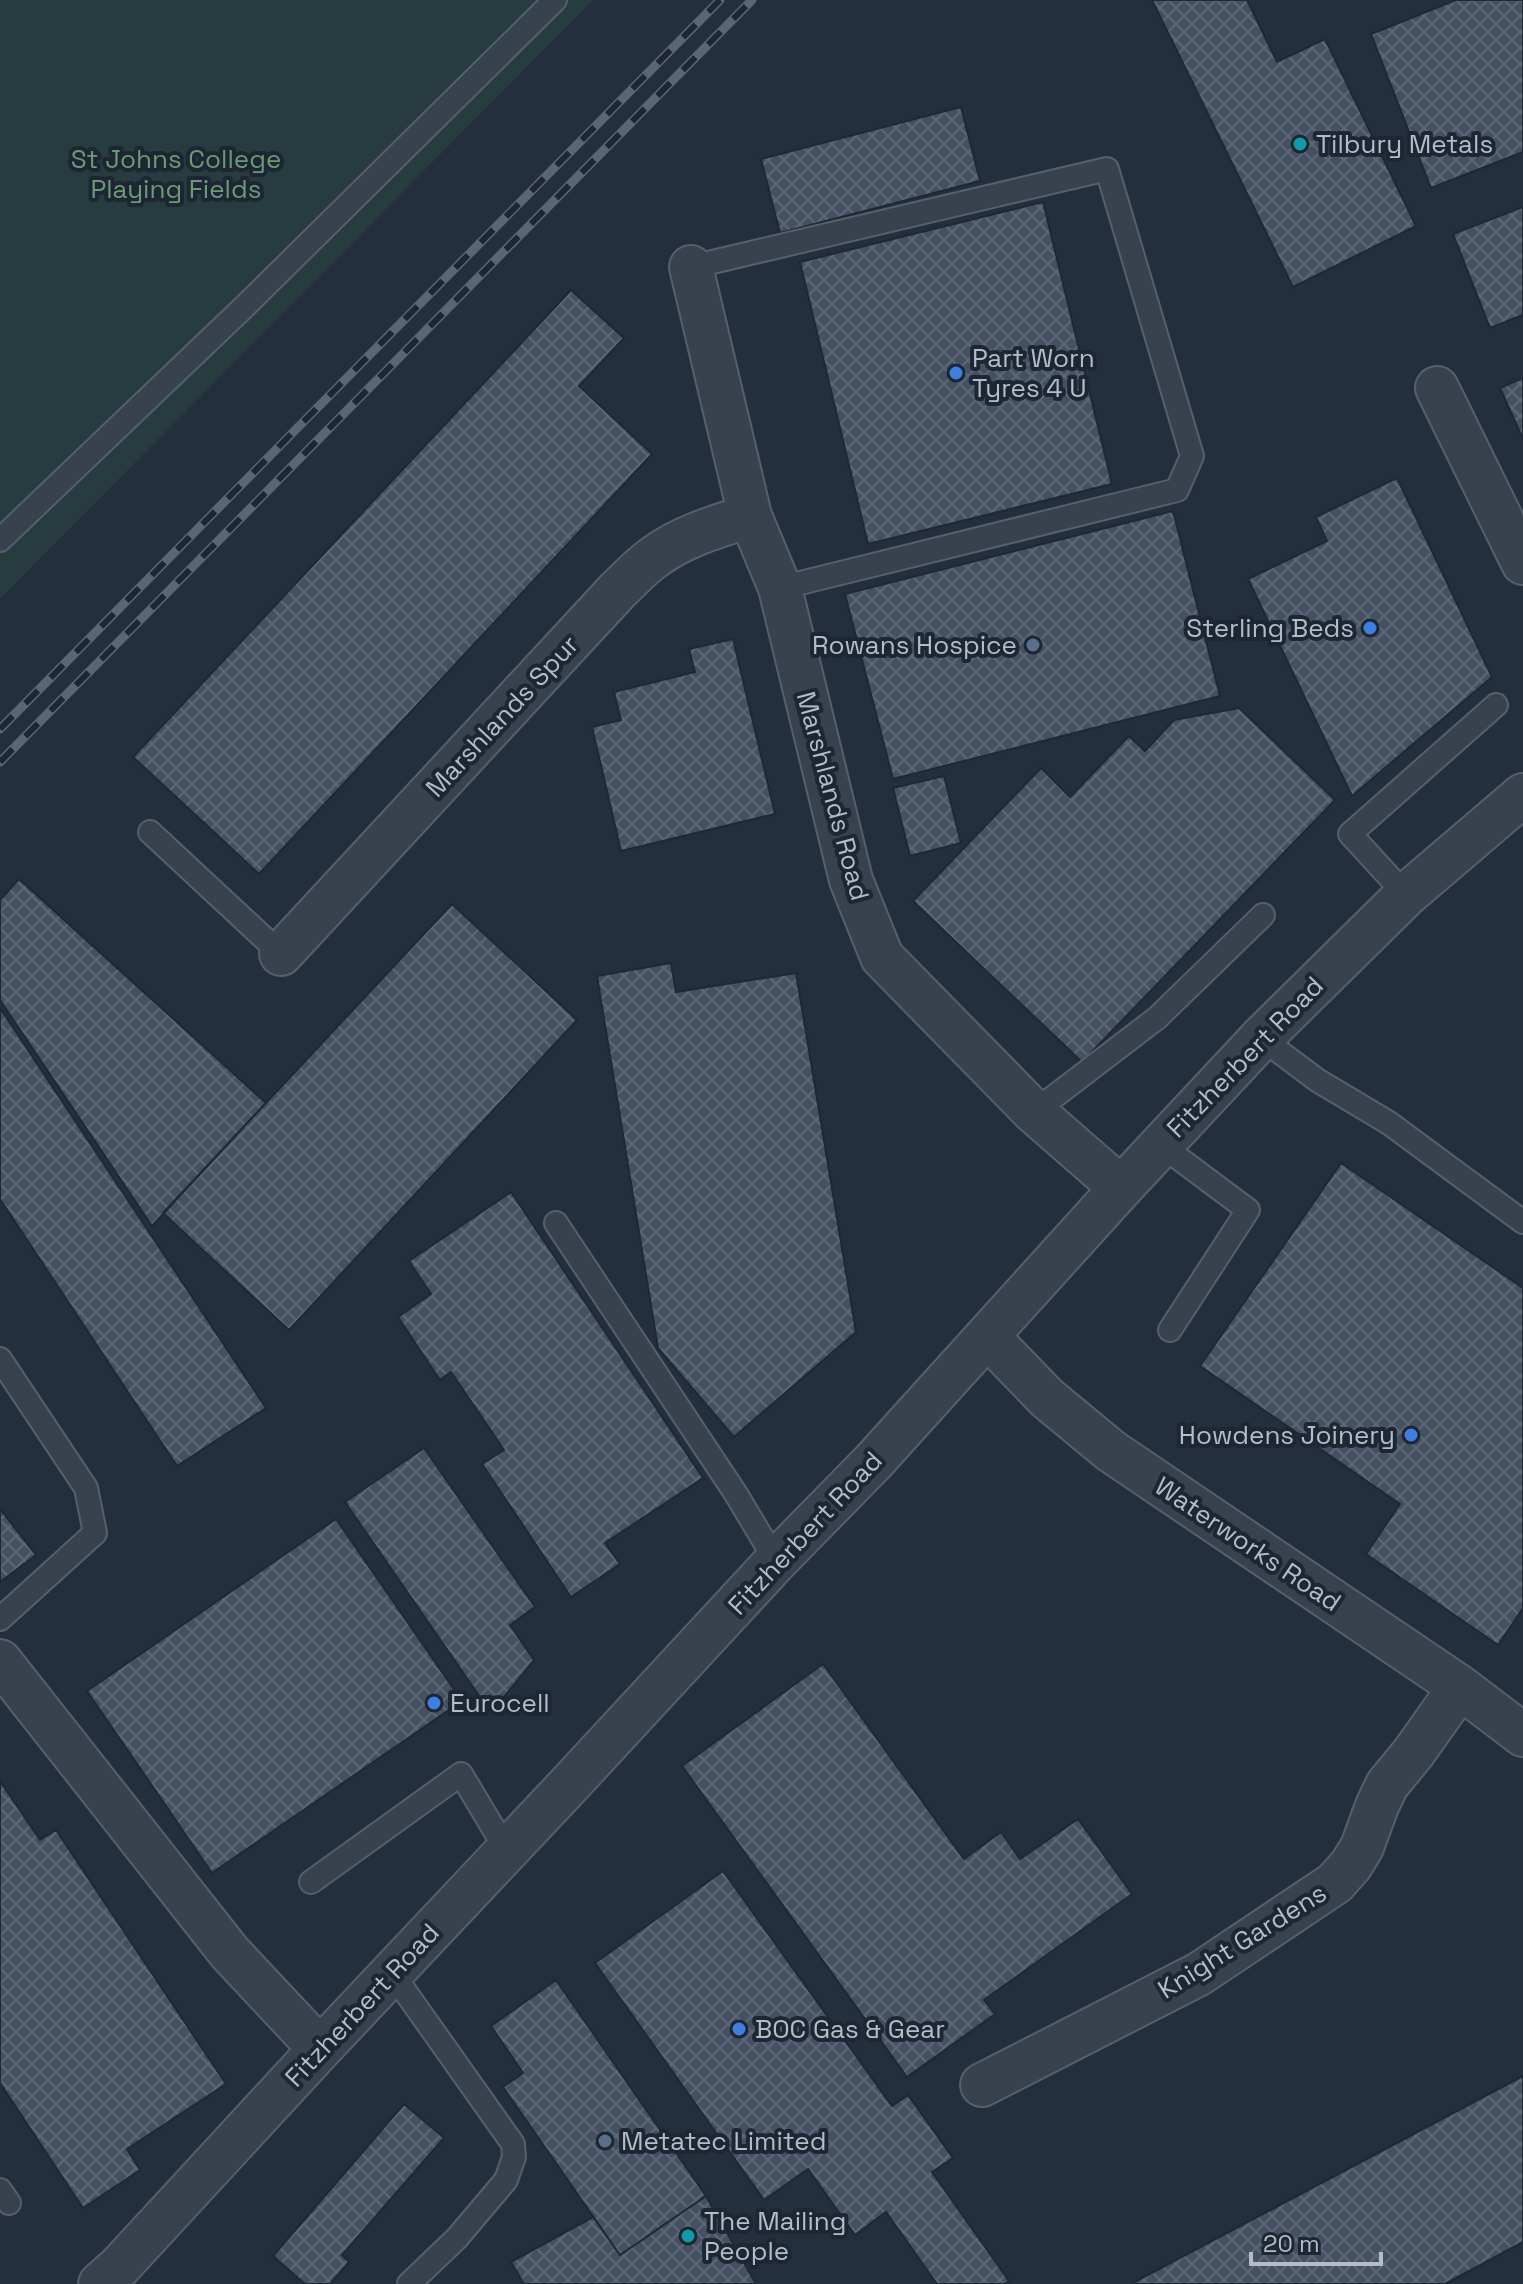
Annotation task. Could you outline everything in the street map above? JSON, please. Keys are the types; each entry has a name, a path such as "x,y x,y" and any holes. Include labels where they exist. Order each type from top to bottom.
{"street":[{"name":"Marshlands Road","path":"691,267 750,516 780,588 851,880 882,957 1034,1112 1121,1188"},
{"path":"1437,388 1523,563"},
{"name":"Marshlands Spur","path":"281,954 618,590 655,556 683,540 750,516"},
{"name":"Fitzherbert Road","path":"118,2278 320,2049 776,1561 873,1462 1261,1038 1406,895 1523,795"},
{"name":"Waterworks Road","path":"987,1336 1047,1398 1111,1451 1521,1729"},
{"path":"0,1661 230,1953 320,2049"},
{"name":"Knight Gardens","path":"982,2085 1199,1974 1335,1883 1362,1847 1387,1785 1460,1687"}],"lane":[{"path":"0,540 244,307 555,0"},
{"path":"691,267 1107,169 1192,456 1177,490 780,588"},
{"path":"1406,895 1350,834 1496,705"},
{"path":"150,832 281,954"},
{"path":"1034,1112 1157,1018 1263,915"},
{"path":"1261,1038 1317,1080 1389,1123 1523,1222"},
{"path":"1161,1145 1248,1210 1170,1330"},
{"path":"556,1223 736,1494 776,1561"},
{"path":"0,1359 86,1488 95,1533 0,1619"},
{"path":"311,1882 461,1774 507,1851"},
{"path":"392,1973 513,2144 514,2157 506,2180 457,2238 409,2284"}],"green space":[{"name":"St Johns College Playing Fields","path":"0,0 593,0 0,599"}],"building":[{"name":"Tilbury Metals","path":"1152,0 1247,0 1277,62 1325,39 1416,226 1293,287"},
{"path":"1456,0 1523,0 1523,152 1431,188 1371,34"},
{"path":"961,107 980,181 780,233 761,159"},
{"name":"Part Worn Tyres 4 U","path":"1043,202 1112,484 868,544 800,262"},
{"path":"1523,207 1523,315 1490,328 1453,234"},
{"path":"571,290 624,338 579,386 652,454 259,874 133,757"},
{"path":"1523,378 1523,439 1500,388"},
{"name":"Sterling Beds","path":"1397,478 1492,677 1352,796 1248,579 1327,541 1316,517"},
{"name":"Rowans Hospice","path":"1173,511 1220,696 893,779 845,594"},
{"path":"733,639 775,814 621,851 592,727 621,720 614,692 695,672 689,649"},
{"path":"1239,708 1335,800 1082,1062 913,901 1041,768 1070,797 1129,736 1145,751 1174,720"},
{"path":"944,776 961,843 910,856 893,788"},
{"path":"19,879 266,1103 152,1226 0,1000 0,900"},
{"path":"452,904 577,1020 289,1330 163,1213"},
{"path":"671,963 676,992 796,973 856,1332 734,1437 658,1348 597,976"},
{"path":"0,1008 266,1408 177,1466 0,1199"},
{"name":"Howdens Joinery","path":"1341,1163 1523,1288 1523,1608 1498,1645 1366,1554 1400,1504 1200,1366"},
{"path":"511,1192 703,1478 605,1543 620,1564 571,1597 482,1464 504,1450 451,1372 440,1380 398,1317 431,1294 409,1261"},
{"path":"424,1448 535,1607 510,1625 534,1660 491,1713 345,1502"},
{"path":"0,1509 36,1555 0,1582"},
{"path":"336,1519 462,1701 212,1873 87,1691"},
{"path":"823,1664 964,1859 1001,1832 1020,1859 1078,1819 1132,1894 984,2000 995,2014 907,2077 682,1766"},
{"path":"0,1781 40,1840 56,1830 226,2084 127,2149 140,2170 83,2208 0,2083"},
{"name":"BOC Gas & Gear","path":"723,1871 892,2106 908,2095 953,2158 932,2172 1009,2281 1005,2284 937,2284 886,2212 855,2235 808,2169 764,2200 595,1963"},
{"name":"Metatec Limited","path":"556,1980 706,2196 620,2255 503,2087 523,2073 491,2026"},
{"path":"1523,2076 1523,2242 1445,2284 1131,2284"},
{"path":"404,2104 444,2138 342,2255 349,2262 330,2284 305,2284 273,2256"},
{"name":"The Mailing People","path":"706,2196 756,2284 524,2284 511,2262 593,2217 620,2255"}],"railway":[{"path":"0,729 720,0"},
{"path":"0,762 752,0"}],"place":[{"name":"Tilbury Metals","path":"1300,144"},
{"name":"Part Worn Tyres 4 U","path":"956,373"},
{"name":"Sterling Beds","path":"1370,628"},
{"name":"Rowans Hospice","path":"1033,645"},
{"name":"Howdens Joinery","path":"1411,1435"},
{"name":"Eurocell","path":"434,1703"},
{"name":"BOC Gas & Gear","path":"739,2029"},
{"name":"Metatec Limited","path":"605,2141"},
{"name":"The Mailing People","path":"688,2236"}]}
